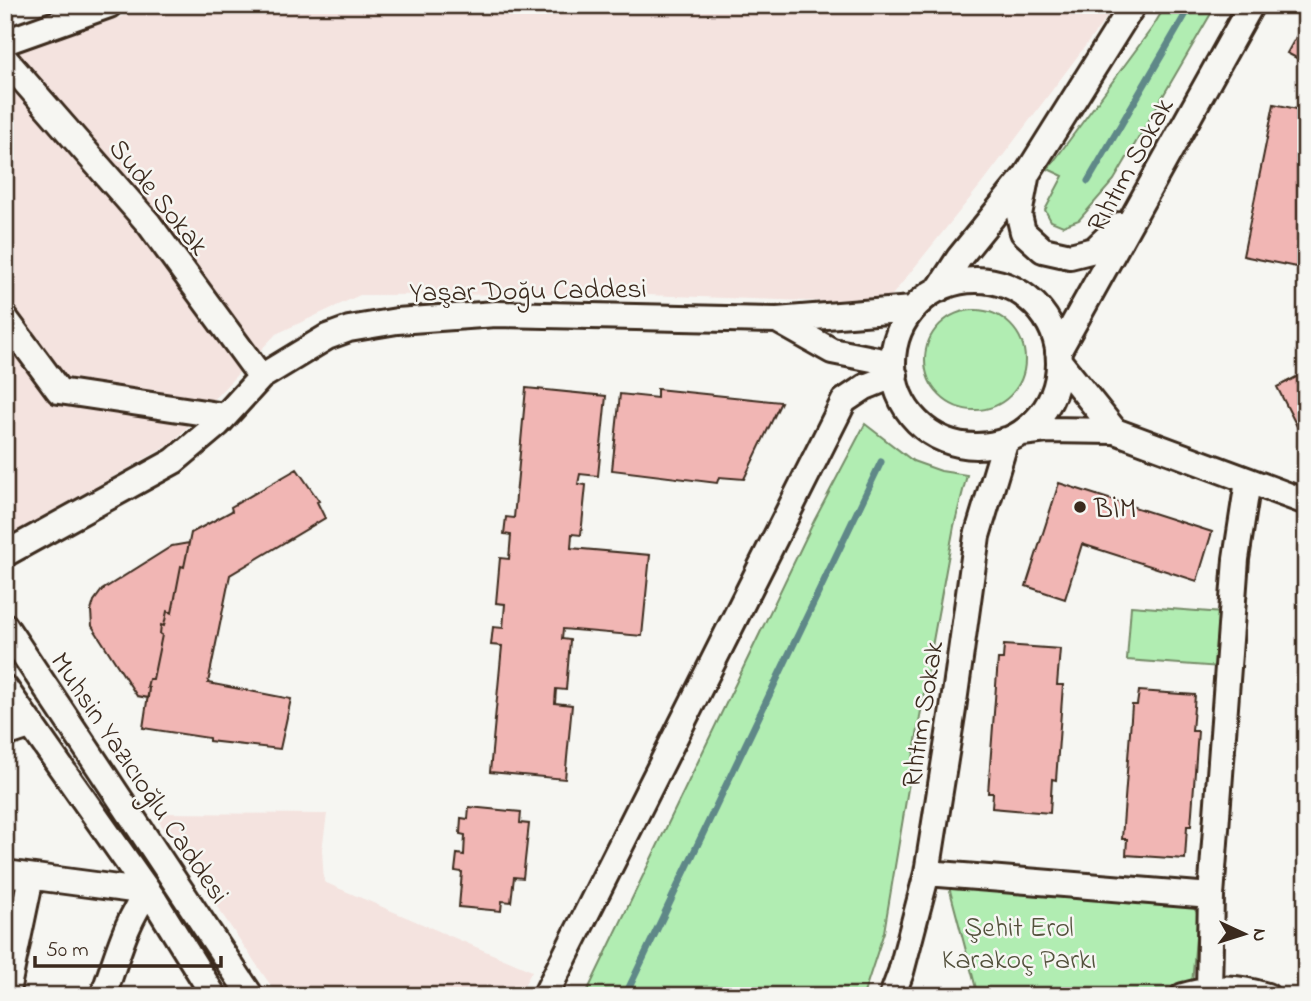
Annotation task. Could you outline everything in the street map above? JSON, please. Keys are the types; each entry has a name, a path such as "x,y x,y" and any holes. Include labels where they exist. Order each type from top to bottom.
{"street":[{"path":"5,42 109,5"},
{"path":"939,289 959,258 1027,174 1133,5"},
{"name":"Rıhtım Sokak","path":"1059,356 1251,5"},
{"name":"Sude Sokak","path":"5,58 149,223 261,377"},
{"path":"1027,174 1019,215 1024,232 1043,250 1070,256 1094,250 1139,206"},
{"path":"1014,437 1040,417 1053,396 1059,373 1059,356 1051,325 1037,305 1014,288 988,280 960,281 939,289 912,309 898,334 894,369 897,389 910,414 930,433 952,443 976,447 1047,430 1115,430 1306,502"},
{"name":"Yaşar Doğu Caddesi","path":"5,554 174,461 225,416 261,377 327,337 349,328 397,321 496,314 777,320 912,309"},
{"path":"5,318 59,391 225,416"},
{"path":"777,320 832,351 894,369"},
{"path":"1059,356 1115,430"},
{"path":"545,996 845,401 894,369"},
{"name":"Rıhtım Sokak","path":"892,996 927,873 977,536 1014,437"},
{"path":"1209,990 1211,896 1236,559 1248,481"},
{"name":"Muhsin Yazıcıoğlu Caddesi","path":"5,626 251,996"},
{"name":"Muhsin Yazıcıoğlu Caddesi","path":"5,688 148,892 214,996"},
{"path":"5,734 32,725"},
{"path":"5,873 148,892 130,924 103,996"},
{"path":"927,873 1211,896"},
{"path":"6,996 31,877"},
{"path":"1183,996 1226,987 1245,989 1267,996"}],"shaded area":[{"path":"157,5 1116,5 987,177 885,304 620,294 360,295 276,334 171,444 14,533 5,530 5,55"},
{"path":"153,813 327,814 322,850 324,882 532,971 518,996 278,996"}],"green space":[{"path":"1166,5 1216,5 1114,180 1079,220 1063,226 1051,221 1045,210 1063,176 1048,169"},
{"path":"975,310 1003,318 1017,332 1025,360 1017,388 1003,402 975,410 947,402 933,388 925,360 933,332 947,318"},
{"path":"865,424 913,461 941,471 967,475 954,526 929,663 884,932 863,996 585,996 814,521"},
{"path":"1131,606 1223,613 1220,667 1127,660"},
{"name":"Şehit Erol Karakoç Parkı","path":"948,883 1184,904 1193,907 1198,914 1192,984 1151,996 978,996"}],"building":[{"path":"1306,19 1306,63 1287,53"},
{"path":"1274,104 1306,111 1306,269 1243,256"},
{"path":"1306,372 1306,444 1277,387"},
{"path":"526,388 606,396 598,476 580,474 578,484 586,485 581,535 572,534 571,548 650,555 642,636 563,629 562,639 570,640 566,690 556,689 555,703 572,705 565,779 490,772 502,646 491,645 493,627 503,628 505,604 496,603 500,558 509,559 511,535 504,534 506,517 514,518"},
{"path":"657,389 781,402 744,479 719,477 717,483 612,470 620,394 657,398"},
{"path":"297,469 319,501 317,502 325,518 230,575 208,683 291,699 280,749 209,741 209,738 143,728 147,687 149,679 153,679 162,635 161,625 164,626 167,611 172,613 181,566 184,567 191,533 232,511 231,507"},
{"path":"1059,483 1212,532 1197,581 1082,544 1065,599 1026,586"},
{"path":"189,543 184,567 181,566 172,613 167,611 164,626 161,625 162,635 153,679 149,679 147,687 148,698 137,696 92,626 91,611 94,601 102,590 172,546"},
{"path":"1004,645 1060,649 1057,685 1063,685 1056,780 1052,779 1050,813 992,808 993,793 988,793 998,659 1003,659"},
{"path":"1139,691 1195,695 1192,731 1198,731 1191,826 1187,826 1185,859 1126,855 1127,839 1122,839 1132,705 1137,705"},
{"path":"469,807 521,812 520,823 529,824 523,878 514,877 511,902 502,901 501,911 459,907 462,872 455,871 457,854 464,855 465,835 460,834 461,818 468,819"}],"waterway":[{"path":"1088,181 1191,5"},
{"path":"625,996 881,462"}],"place":[{"name":"BİM","path":"1080,507"}]}
